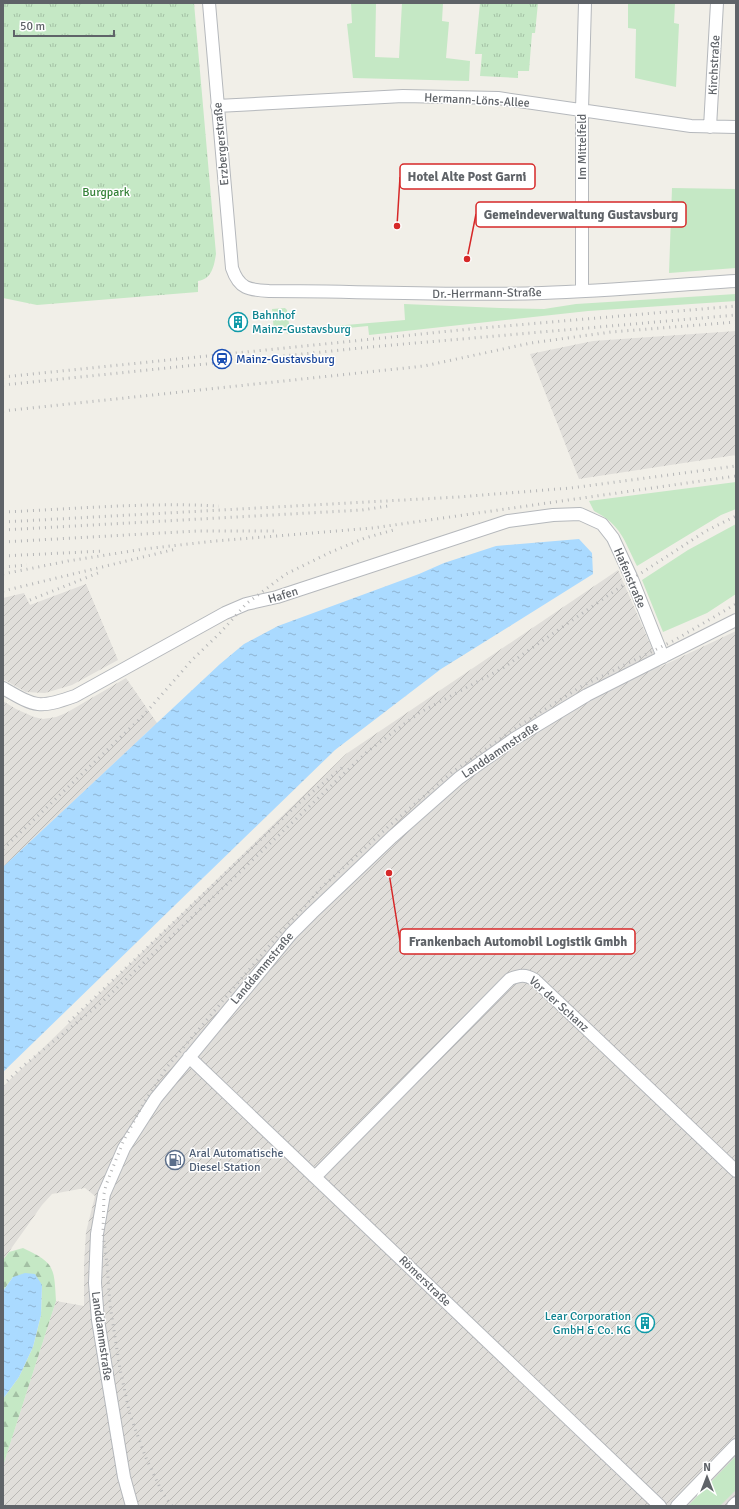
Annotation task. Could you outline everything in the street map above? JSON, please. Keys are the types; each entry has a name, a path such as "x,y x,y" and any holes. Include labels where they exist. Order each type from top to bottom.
{"street":[{"name":"Erzbergerstraße","path":"209,3 232,268 239,283"},
{"name":"Im Mittelfeld","path":"582,291 582,110 585,3"},
{"name":"Kirchstraße","path":"710,127 717,3"},
{"name":"Hermann-Löns-Allee","path":"217,106 404,96 498,98 691,126 736,127"},
{"name":"Dr.-Herrmann-Straße","path":"239,283 250,289 269,291 397,294 495,294 582,291 736,281"},
{"name":"Hafenstraße","path":"580,514 602,524 613,538 632,579 663,657"},
{"name":"Hafen","path":"3,688 32,704 45,705 57,702 74,696 225,612 246,604 277,597 508,521 553,515 580,514"},
{"name":"Landdammstraße","path":"132,1506 124,1477 98,1320 95,1283 97,1234 104,1194 124,1148 156,1098 291,934 392,837 459,778 514,739 587,694 736,620"},
{"name":"Vor der Schanz","path":"315,1177 510,979 527,975 535,980 736,1171"},
{"name":"Römerstraße","path":"189,1057 660,1506"},
{"path":"677,1506 736,1445"},
{"path":"733,1506 736,1503"}],"shaded area":[{"path":"736,331 736,455 579,479 530,354 593,341"},
{"path":"618,570 660,667 736,631 736,1506 3,1506 3,1466 56,1301 84,1306 86,1232 95,1196 85,1188 52,1194 42,1205 3,1260 3,1087 346,754"},
{"path":"86,584 118,660 72,685 45,693 26,692 3,679 3,598 24,593 30,605"},
{"path":"126,678 157,723 3,867 3,701 34,717 43,719 56,717 66,713"}],"green space":[{"name":"Burgpark","path":"3,3 194,3 216,254 212,271 206,278 198,281 198,292 37,305 3,298"},
{"path":"351,3 376,3 375,57 399,58 402,3 443,3 442,21 449,22 446,58 470,61 469,81 353,78 347,24 352,23"},
{"path":"480,3 538,3 535,33 532,33 529,71 518,71 518,78 480,76 482,54 475,54"},
{"path":"628,3 675,3 674,23 679,24 676,87 635,78 636,29 628,28"},
{"path":"672,188 736,189 736,268 669,273"},
{"path":"736,294 736,301 588,311 369,335 368,326 287,334 286,330 405,320 404,304 544,309 576,304"},
{"path":"285,308 287,310 289,324 285,330 274,331 272,309"},
{"path":"736,482 736,509 721,515 637,566 621,534 603,516 594,511 589,501"},
{"path":"736,524 736,594 707,613 663,632 642,580 688,550"},
{"path":"23,1248 34,1253 47,1262 51,1267 56,1301 3,1466 3,1399 19,1377 33,1347 41,1315 42,1285 13,1277 3,1291 3,1260 9,1252"},
{"path":"736,1456 736,1490 720,1506 688,1506"}],"water":[{"path":"579,539 592,553 593,574 441,669 335,750 3,1072 3,867 220,664 244,644 278,626 419,574 444,563 496,546"},
{"path":"25,1273 35,1274 42,1285 41,1315 33,1347 19,1377 3,1399 3,1291 13,1277"}],"railway":[{"path":"3,377 470,329 736,306"},
{"path":"3,385 370,347 736,315"},
{"path":"3,411 424,366 531,343 611,332 736,322"},
{"path":"3,522 458,497 571,488 736,466"},
{"path":"3,574 68,561 144,549 215,541 373,528 736,476"},
{"path":"3,512 138,505 219,506"},
{"path":"3,530 362,510 388,506"},
{"path":"3,1085 22,1067 102,1002 368,751 419,713 503,668 632,579 706,531 736,516"},
{"path":"3,849 144,715 191,661 220,633 246,604 286,574 331,552 365,538 397,529"},
{"path":"3,542 197,531 275,531"},
{"path":"3,591 176,549"},
{"path":"3,556 104,551"},
{"path":"3,567 27,565"},
{"path":"30,600 98,573"},
{"path":"172,1506 163,1494 146,1458 130,1415 120,1369 110,1305 103,1233 104,1194 106,1185 123,1142 143,1104 167,1067 280,933 320,889 389,826 451,773 520,725 582,686 673,641 736,604"},
{"path":"69,1022 300,802 343,767"}],"place":[{"name":"Hotel Alte Post Garni","path":"397,226"},
{"name":"Gemeindeverwaltung Gustavsburg","path":"467,259"},
{"name":"Bahnhof Mainz-Gustavsburg","path":"238,322"},
{"name":"Mainz-Gustavsburg","path":"222,359"},
{"name":"Frankenbach Automobil Logistik Gmbh","path":"389,873"},
{"name":"Aral Automatische Diesel Station","path":"175,1160"},
{"name":"Lear Corporation GmbH & Co. KG","path":"645,1323"}]}
